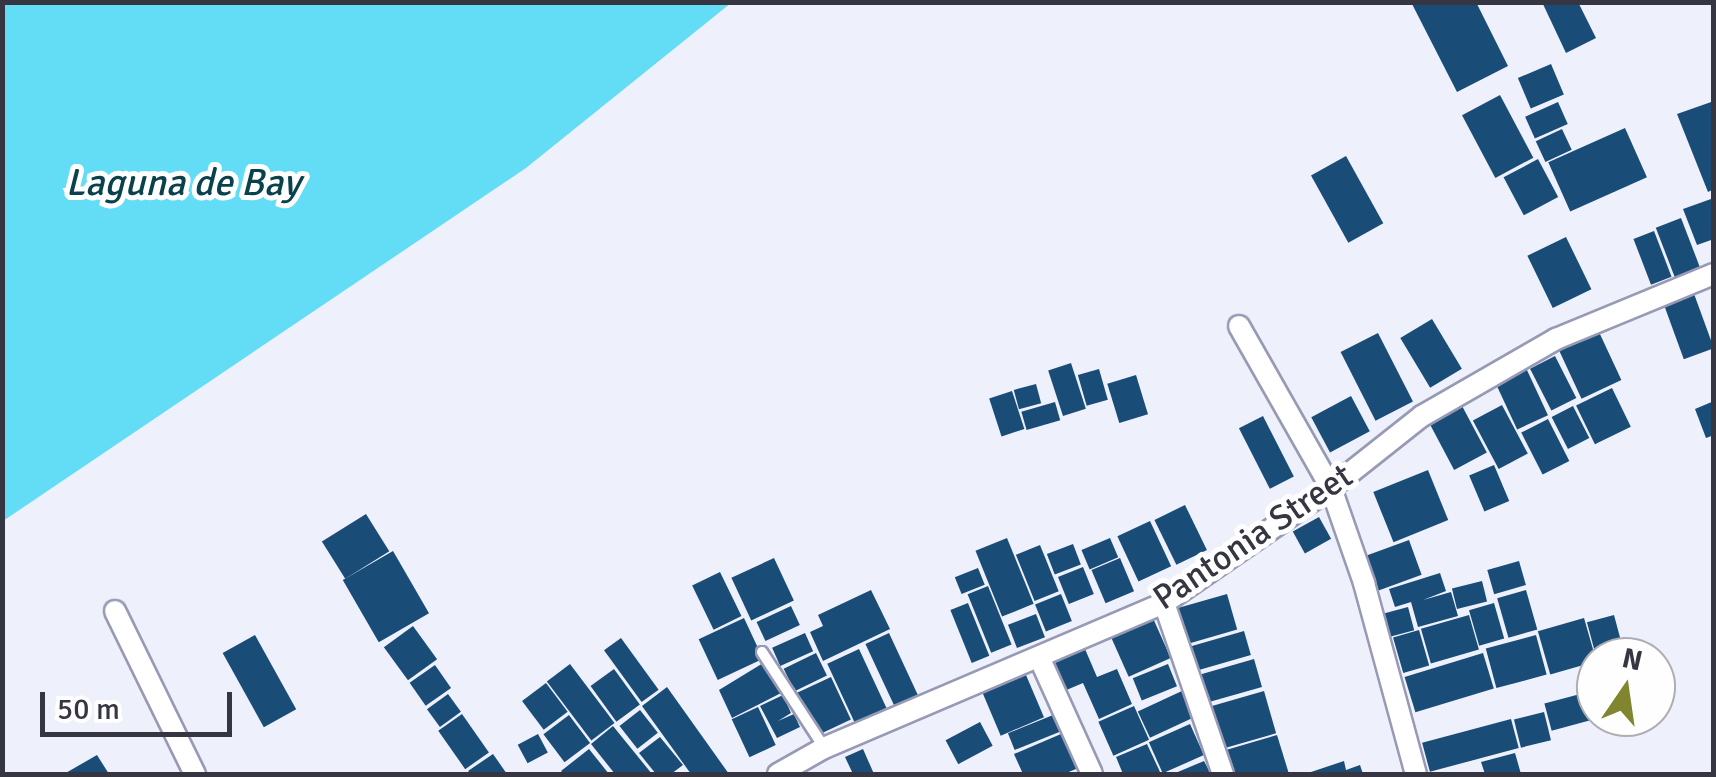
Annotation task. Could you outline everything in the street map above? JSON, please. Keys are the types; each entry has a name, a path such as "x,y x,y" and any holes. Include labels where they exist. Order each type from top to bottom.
{"street":[{"name":"Pantonia Street","path":"778,774 824,748 1164,602 1330,488 1422,416 1556,339 1714,274"},
{"path":"1238,326 1330,488 1364,583 1416,774"},
{"path":"1164,602 1223,774"},
{"path":"115,611 195,774"},
{"path":"1040,657 1092,774"}],"lane":[{"path":"762,652 824,748"}],"water":[{"name":"Laguna de Bay","path":"3,2 731,3 526,168 3,521"}],"building":[{"path":"1411,2 1476,2 1508,66 1457,92"},
{"path":"1542,2 1578,2 1596,38 1566,53"},
{"path":"1551,64 1564,94 1531,108 1518,78"},
{"path":"1500,95 1533,158 1495,178 1462,115"},
{"path":"1714,101 1714,189 1708,192 1677,114"},
{"path":"1558,102 1568,124 1535,139 1525,117"},
{"path":"1625,128 1647,177 1570,211 1548,162"},
{"path":"1562,129 1572,150 1545,162 1536,141"},
{"path":"1346,156 1383,223 1348,243 1311,175"},
{"path":"1538,159 1558,197 1524,215 1504,177"},
{"path":"1711,199 1714,239 1697,245 1683,209"},
{"path":"1681,218 1700,267 1675,277 1656,228"},
{"path":"1654,231 1672,277 1651,285 1633,239"},
{"path":"1566,237 1591,289 1553,308 1527,256"},
{"path":"1693,291 1714,348 1684,359 1663,302"},
{"path":"1432,319 1462,369 1430,388 1400,338"},
{"path":"1599,332 1621,380 1582,399 1559,351"},
{"path":"1378,333 1413,402 1376,421 1341,352"},
{"path":"1555,356 1576,398 1551,411 1530,369"},
{"path":"1071,363 1086,409 1063,416 1048,370"},
{"path":"1526,368 1548,415 1517,429 1495,382"},
{"path":"1099,369 1108,400 1087,406 1078,375"},
{"path":"1136,375 1148,414 1119,423 1107,384"},
{"path":"1036,384 1041,403 1019,409 1014,390"},
{"path":"1612,388 1631,427 1595,444 1576,406"},
{"path":"1012,391 1024,429 1002,436 989,398"},
{"path":"1351,396 1370,431 1330,452 1311,417"},
{"path":"1714,401 1714,435 1706,438 1695,409"},
{"path":"1055,402 1060,420 1027,430 1021,412"},
{"path":"1461,404 1487,453 1454,470 1428,421"},
{"path":"1502,405 1528,454 1499,469 1473,420"},
{"path":"1573,406 1589,438 1568,449 1552,417"},
{"path":"1263,416 1294,477 1270,489 1239,428"},
{"path":"1548,419 1569,461 1543,474 1521,433"},
{"path":"1494,465 1509,501 1484,511 1469,476"},
{"path":"1428,470 1448,520 1394,542 1373,492"},
{"path":"1185,505 1207,550 1176,565 1154,520"},
{"path":"366,514 389,551 345,579 322,542"},
{"path":"1319,517 1331,539 1305,553 1293,532"},
{"path":"1150,521 1171,566 1139,582 1117,536"},
{"path":"1007,538 1034,604 1002,617 975,551"},
{"path":"1110,538 1118,557 1090,569 1081,550"},
{"path":"1409,540 1422,575 1377,591 1364,556"},
{"path":"1073,544 1081,565 1055,575 1047,554"},
{"path":"1040,545 1059,591 1035,601 1016,555"},
{"path":"393,551 429,613 379,642 343,580"},
{"path":"774,558 794,601 751,620 731,578"},
{"path":"1120,558 1134,591 1106,603 1091,570"},
{"path":"1519,561 1526,585 1494,594 1487,570"},
{"path":"1083,567 1094,594 1069,604 1058,577"},
{"path":"978,568 985,585 962,594 955,577"},
{"path":"720,572 741,616 714,630 692,586"},
{"path":"1440,573 1446,591 1423,600 1451,592 1458,616 1418,627 1411,602 1395,607 1389,589"},
{"path":"1482,581 1487,601 1457,609 1452,588"},
{"path":"988,586 1012,644 991,653 968,594"},
{"path":"871,590 890,629 823,661 810,632 823,626 818,615"},
{"path":"1526,590 1537,629 1508,638 1497,598"},
{"path":"1061,594 1072,621 1046,631 1035,604"},
{"path":"1227,594 1237,630 1187,644 1177,608"},
{"path":"968,603 989,656 972,663 950,610"},
{"path":"1494,603 1504,639 1479,646 1469,610"},
{"path":"791,606 800,625 765,641 757,622"},
{"path":"1408,607 1414,630 1388,637 1382,614"},
{"path":"1036,614 1045,637 1017,648 1008,625"},
{"path":"1469,615 1479,650 1431,663 1421,629"},
{"path":"1614,615 1620,637 1591,637 1587,622"},
{"path":"1152,616 1171,658 1129,677 1110,635"},
{"path":"744,618 763,659 718,680 699,639"},
{"path":"1584,618 1589,637 1576,637 1576,667 1550,674 1538,631"},
{"path":"413,626 437,659 408,680 384,647"},
{"path":"1419,630 1429,666 1403,673 1393,637"},
{"path":"1244,631 1251,655 1198,670 1191,646"},
{"path":"805,633 813,651 780,666 772,648"},
{"path":"889,633 918,695 894,706 865,644"},
{"path":"255,635 296,709 264,727 223,653"},
{"path":"1536,635 1547,675 1496,688 1486,648"},
{"path":"621,638 659,690 642,702 604,650"},
{"path":"859,649 886,708 855,723 827,664"},
{"path":"1085,649 1097,677 1117,669 1132,704 1099,719 1083,683 1064,691 1052,664"},
{"path":"816,653 827,675 795,691 784,669"},
{"path":"1483,653 1494,688 1415,712 1405,677"},
{"path":"1254,659 1262,687 1209,702 1201,674"},
{"path":"768,660 783,692 732,718 719,690"},
{"path":"570,664 615,723 591,741 547,681"},
{"path":"1168,664 1177,686 1142,700 1133,678"},
{"path":"435,665 451,688 426,706 410,683"},
{"path":"614,669 640,705 616,722 591,686"},
{"path":"1026,675 1044,717 1001,736 983,693"},
{"path":"831,677 851,720 816,736 797,693"},
{"path":"546,683 568,712 544,730 522,701"},
{"path":"667,687 729,774 691,774 642,706"},
{"path":"1184,690 1196,716 1150,738 1138,712"},
{"path":"1264,691 1276,733 1223,748 1211,706"},
{"path":"448,694 461,712 440,727 427,709"},
{"path":"783,695 791,713 778,721 794,714 800,727 777,738 760,706"},
{"path":"1576,695 1576,724 1552,731 1544,704"},
{"path":"1134,706 1149,740 1113,756 1098,722"},
{"path":"758,707 776,745 749,757 732,719"},
{"path":"640,710 658,733 637,749 620,726"},
{"path":"1544,712 1551,740 1521,748 1514,719"},
{"path":"1058,713 1065,730 1015,750 1008,733"},
{"path":"462,714 489,753 465,769 438,731"},
{"path":"569,715 590,743 565,762 543,734"},
{"path":"1511,719 1519,748 1430,772 1422,743"},
{"path":"980,722 993,746 958,764 946,740"},
{"path":"1190,724 1204,755 1163,773 1149,742"},
{"path":"613,726 652,774 615,774 591,744"},
{"path":"1068,731 1083,766 1064,774 1023,774 1014,754"},
{"path":"538,734 548,753 528,763 518,745"},
{"path":"1277,735 1289,774 1233,774 1226,750"},
{"path":"660,737 683,765 671,774 656,774 639,753"},
{"path":"1147,744 1161,774 1123,774 1116,757"},
{"path":"589,749 609,774 561,771"},
{"path":"863,749 874,774 853,774 845,757"},
{"path":"1515,753 1521,774 1485,774 1481,762"},
{"path":"493,754 507,774 468,771"},
{"path":"97,755 109,774 64,774"},
{"path":"1204,761 1211,774 1173,774"},
{"path":"1344,761 1346,770 1360,765 1363,774 1305,774"}]}
